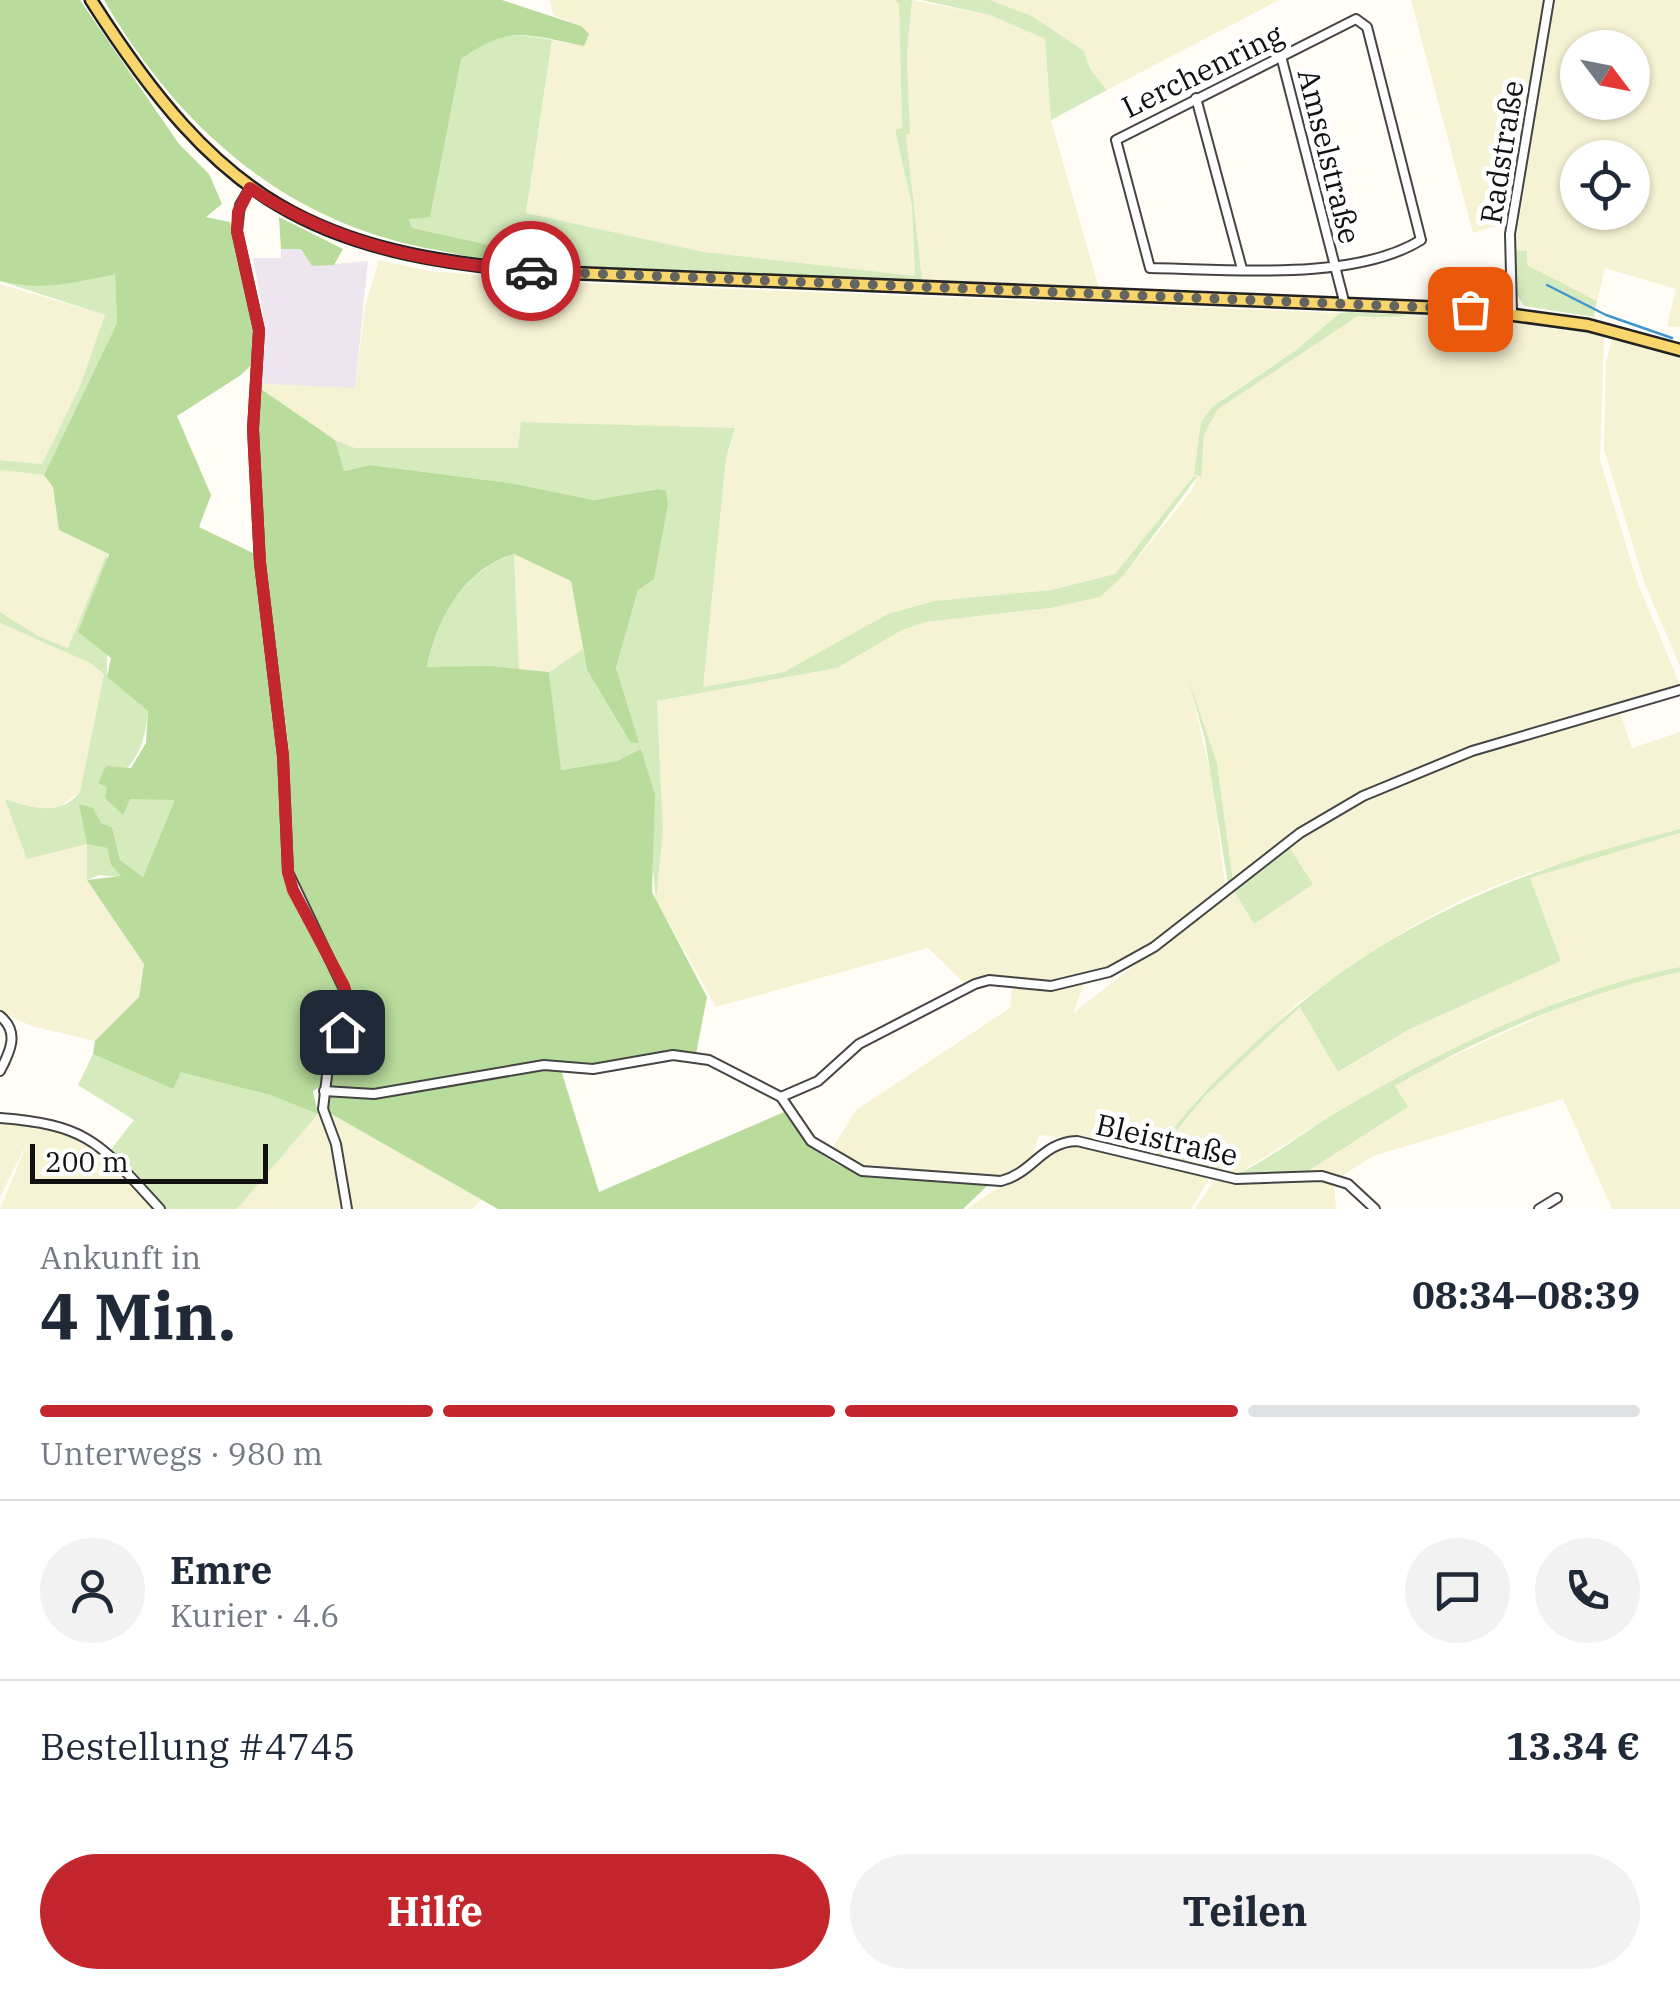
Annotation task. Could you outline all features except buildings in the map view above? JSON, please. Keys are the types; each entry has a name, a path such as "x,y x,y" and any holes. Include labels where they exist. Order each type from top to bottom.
{"main road":[{"path":"90,0 164,105 250,188 302,220 350,240 445,264 548,272 1512,312 1610,330 1678,350"}],"street":[{"name":"Radstraße","path":"1512,312 1510,234 1549,0"},
{"name":"Lerchenring","path":"1356,19 1362,20 1421,233 1417,243 1335,267 1150,268 1116,140 1196,98 1356,19"},
{"name":"Amselstraße","path":"1282,56 1335,267"},
{"path":"1196,98 1242,269"},
{"path":"250,188 238,212 237,231 259,330 253,429 260,563 283,756 288,872 348,1000 324,1091 326,1125 336,1144 348,1209"},
{"path":"1335,267 1345,305"},
{"path":"1678,350 1680,336"},
{"path":"324,1091 374,1094 552,1064 593,1069 673,1055 709,1060 781,1098 818,1081 859,1044 975,984 989,980 1051,986 1108,972 1154,947 1300,833 1363,796 1472,751 1680,690"},
{"path":"0,1016 7,1021 12,1044 0,1071"},
{"name":"Bleistraße","path":"781,1098 812,1142 862,1171 1001,1181 1020,1173 1052,1145 1078,1142 1202,1174 1255,1180 1322,1176 1348,1184 1375,1209"},
{"path":"0,1118 50,1122 78,1130 104,1150 160,1209"},
{"path":"1539,1209 1557,1198"}],"shaded area":[{"path":"550,0 895,0 899,4 902,128 895,131 912,206 915,276 704,252 526,213 552,40 584,46 581,26 553,15"},
{"path":"912,0 990,15 1045,39 1051,120 1099,288 922,280 906,134 910,133 907,54"},
{"path":"990,0 1279,0 1107,90 1090,69 1084,51 1032,16"},
{"path":"1411,0 1546,0 1510,222 1473,233"},
{"path":"1554,0 1680,0 1680,327 1667,326 1676,289 1605,268 1597,301 1526,265 1514,250"},
{"path":"281,249 301,249 312,266 368,261 355,389 262,384 263,313 253,258 281,258"},
{"path":"379,260 430,271 580,283 1340,313 1295,351 1225,397 1201,422 1194,474 1200,477 1204,434 1218,409 1359,315 1486,318 1604,337 1600,460 1637,581 1680,685 1369,791 1233,881 1217,763 1190,684 1212,781 1225,884 1161,939 1098,974 1055,983 987,977 965,984 928,948 716,1007 656,900 663,830 657,701 837,668 902,630 926,622 1050,608 1124,575 1193,489 1197,477 1115,574 1051,590 934,601 889,614 784,672 702,687 726,458 735,429 522,422 519,448 355,448 335,440 261,389 262,384 355,388 365,306"},
{"path":"0,284 105,315 80,386 42,464 0,460"},
{"path":"1613,336 1680,357 1680,666 1644,582 1604,449 1606,362"},
{"path":"0,470 44,475 53,487 59,530 107,553 68,648 38,636 0,612"},
{"path":"514,554 571,580 583,649 549,672 519,669"},
{"path":"0,623 90,663 104,674 80,792 58,808 40,809 6,800 87,844 87,880 144,964 139,997 95,1041 31,1026 0,1011"},
{"path":"1620,712 1632,748 1680,732 1680,829 1526,874 1463,899 1409,928 1299,1002 1197,1099 1153,1157 1099,1142 1039,1135 1031,1161 1007,1177 990,1179 864,1170 830,1152 856,1110 1010,1008 1012,987 1084,984 1073,1013 1288,846 1357,803 1465,757"},
{"path":"1680,833 1680,967 1576,995 1471,1041 1348,1105 1236,1175 1214,1173 1167,1142 1206,1095 1301,1006 1339,1072 1408,1030 1561,961 1529,878"},
{"path":"1680,972 1680,1209 1612,1209 1563,1099 1373,1156 1339,1178 1305,1173 1407,1108 1395,1086 1429,1067 1565,1005 1623,984"},
{"path":"328,1112 482,1198 473,1209 352,1209 342,1150"},
{"path":"318,1114 334,1152 340,1209 237,1209"},
{"path":"0,1120 33,1123 33,1130 39,1123 50,1124 98,1148 155,1209 0,1209 29,1139 0,1197"},
{"path":"1069,1144 1112,1150 1207,1177 1208,1181 1191,1209 967,1209 1053,1149"},
{"path":"1216,1178 1257,1183 1334,1181 1336,1209 1195,1209"}],"green space":[{"path":"0,0 80,0 179,144 209,174 222,204 206,217 230,222 254,326 256,360 241,375 177,416 211,495 199,527 255,554 280,757 288,887 346,1000 321,1086 313,1091 318,1114 270,1095 181,1072 173,1089 93,1054 95,1041 139,997 144,964 87,880 121,876 111,865 107,848 87,844 79,804 93,808 101,823 112,827 120,860 143,877 175,800 130,799 123,815 105,798 107,787 98,783 106,766 131,768 146,743 148,711 107,677 111,658 78,632 109,554 59,530 53,487 44,475 117,323 115,274 43,286 0,281"},
{"path":"104,0 502,0 581,26 589,34 584,46 520,35 493,41 461,59 430,217 409,219 412,228 503,248 521,261 479,258 383,237 332,218 285,193 242,164 203,129 134,47"},
{"path":"895,0 912,0 907,54 910,134 906,134 922,280 526,264 503,248 412,228 409,218 430,216 460,59 493,40 524,36 552,40 526,213 704,252 915,276 912,206 895,130 902,128 899,4"},
{"path":"921,0 990,0 1032,16 1084,51 1090,69 1107,90 1051,120 1045,39 990,15"},
{"path":"279,217 343,249 334,265 312,266 301,249 281,249"},
{"path":"1514,250 1527,251 1527,265 1597,301 1594,317 1524,306 1517,295"},
{"path":"115,273 117,323 44,475 0,470 0,460 42,464 80,386 105,315 0,281 58,284"},
{"path":"1340,313 1485,316 1558,322 1604,337 1464,316 1358,316 1218,409 1204,434 1201,477 1194,474 1201,422 1213,406 1295,351"},
{"path":"261,389 335,440 344,471 370,465 510,483 594,500 666,491 668,504 654,579 638,590 616,668 639,743 630,742 587,670 571,581 514,554 480,572 455,598 438,631 427,667 489,666 549,672 561,770 617,761 641,749 655,795 652,892 707,997 696,1054 655,1052 594,1067 544,1062 374,1091 332,1088 328,1083 355,1001 295,888 292,873 287,734 263,561 256,473"},
{"path":"521,422 735,428 726,458 703,687 784,672 888,614 934,601 1051,590 1115,574 1197,477 1124,575 1100,597 1050,608 926,622 902,630 837,668 657,701 663,830 656,900 641,750 617,761 560,770 549,672 583,649 587,670 630,742 616,668 638,590 657,489 594,500 510,483 370,465 343,471 335,440 355,448 518,448"},
{"path":"107,553 107,677 148,710 137,754 107,787 123,814 129,799 176,799 143,877 120,860 112,827 101,823 81,804 87,843 107,848 111,865 122,877 99,875 87,880 87,844 27,859 5,799 55,808 80,792 104,674 90,663 0,623 0,612 38,636 68,648"},
{"path":"514,554 519,669 427,668 437,631 466,584"},
{"path":"1187,675 1217,763 1233,881 1228,885 1205,739"},
{"path":"1680,829 1680,833 1530,878 1561,961 1408,1030 1338,1072 1300,1007 1206,1095 1167,1142 1220,1166 1214,1173 1153,1157 1175,1126 1227,1070 1303,1001 1352,965 1452,907 1505,884"},
{"path":"1288,846 1313,884 1254,924 1233,889"},
{"path":"1680,967 1680,972 1606,992 1533,1018 1395,1086 1408,1107 1305,1173 1236,1175 1347,1106 1467,1042 1593,990"},
{"path":"93,1054 173,1089 180,1071 270,1095 318,1114 237,1209 155,1209 109,1152 134,1120 78,1085"},
{"path":"560,1067 599,1192 784,1112 805,1139 849,1170 899,1179 988,1185 963,1209 498,1209 328,1112 330,1095 388,1096"}],"waterway":[{"path":"1547,285 1606,315 1672,338"}],"way so far":[{"path":"531,271 1470,309"}],"route":[{"path":"342,1032 348,1000 344,986 293,890 288,872 283,756 260,563 253,429 259,330 237,231 238,212 250,188 302,220 372,248 445,264 531,271"}]}
